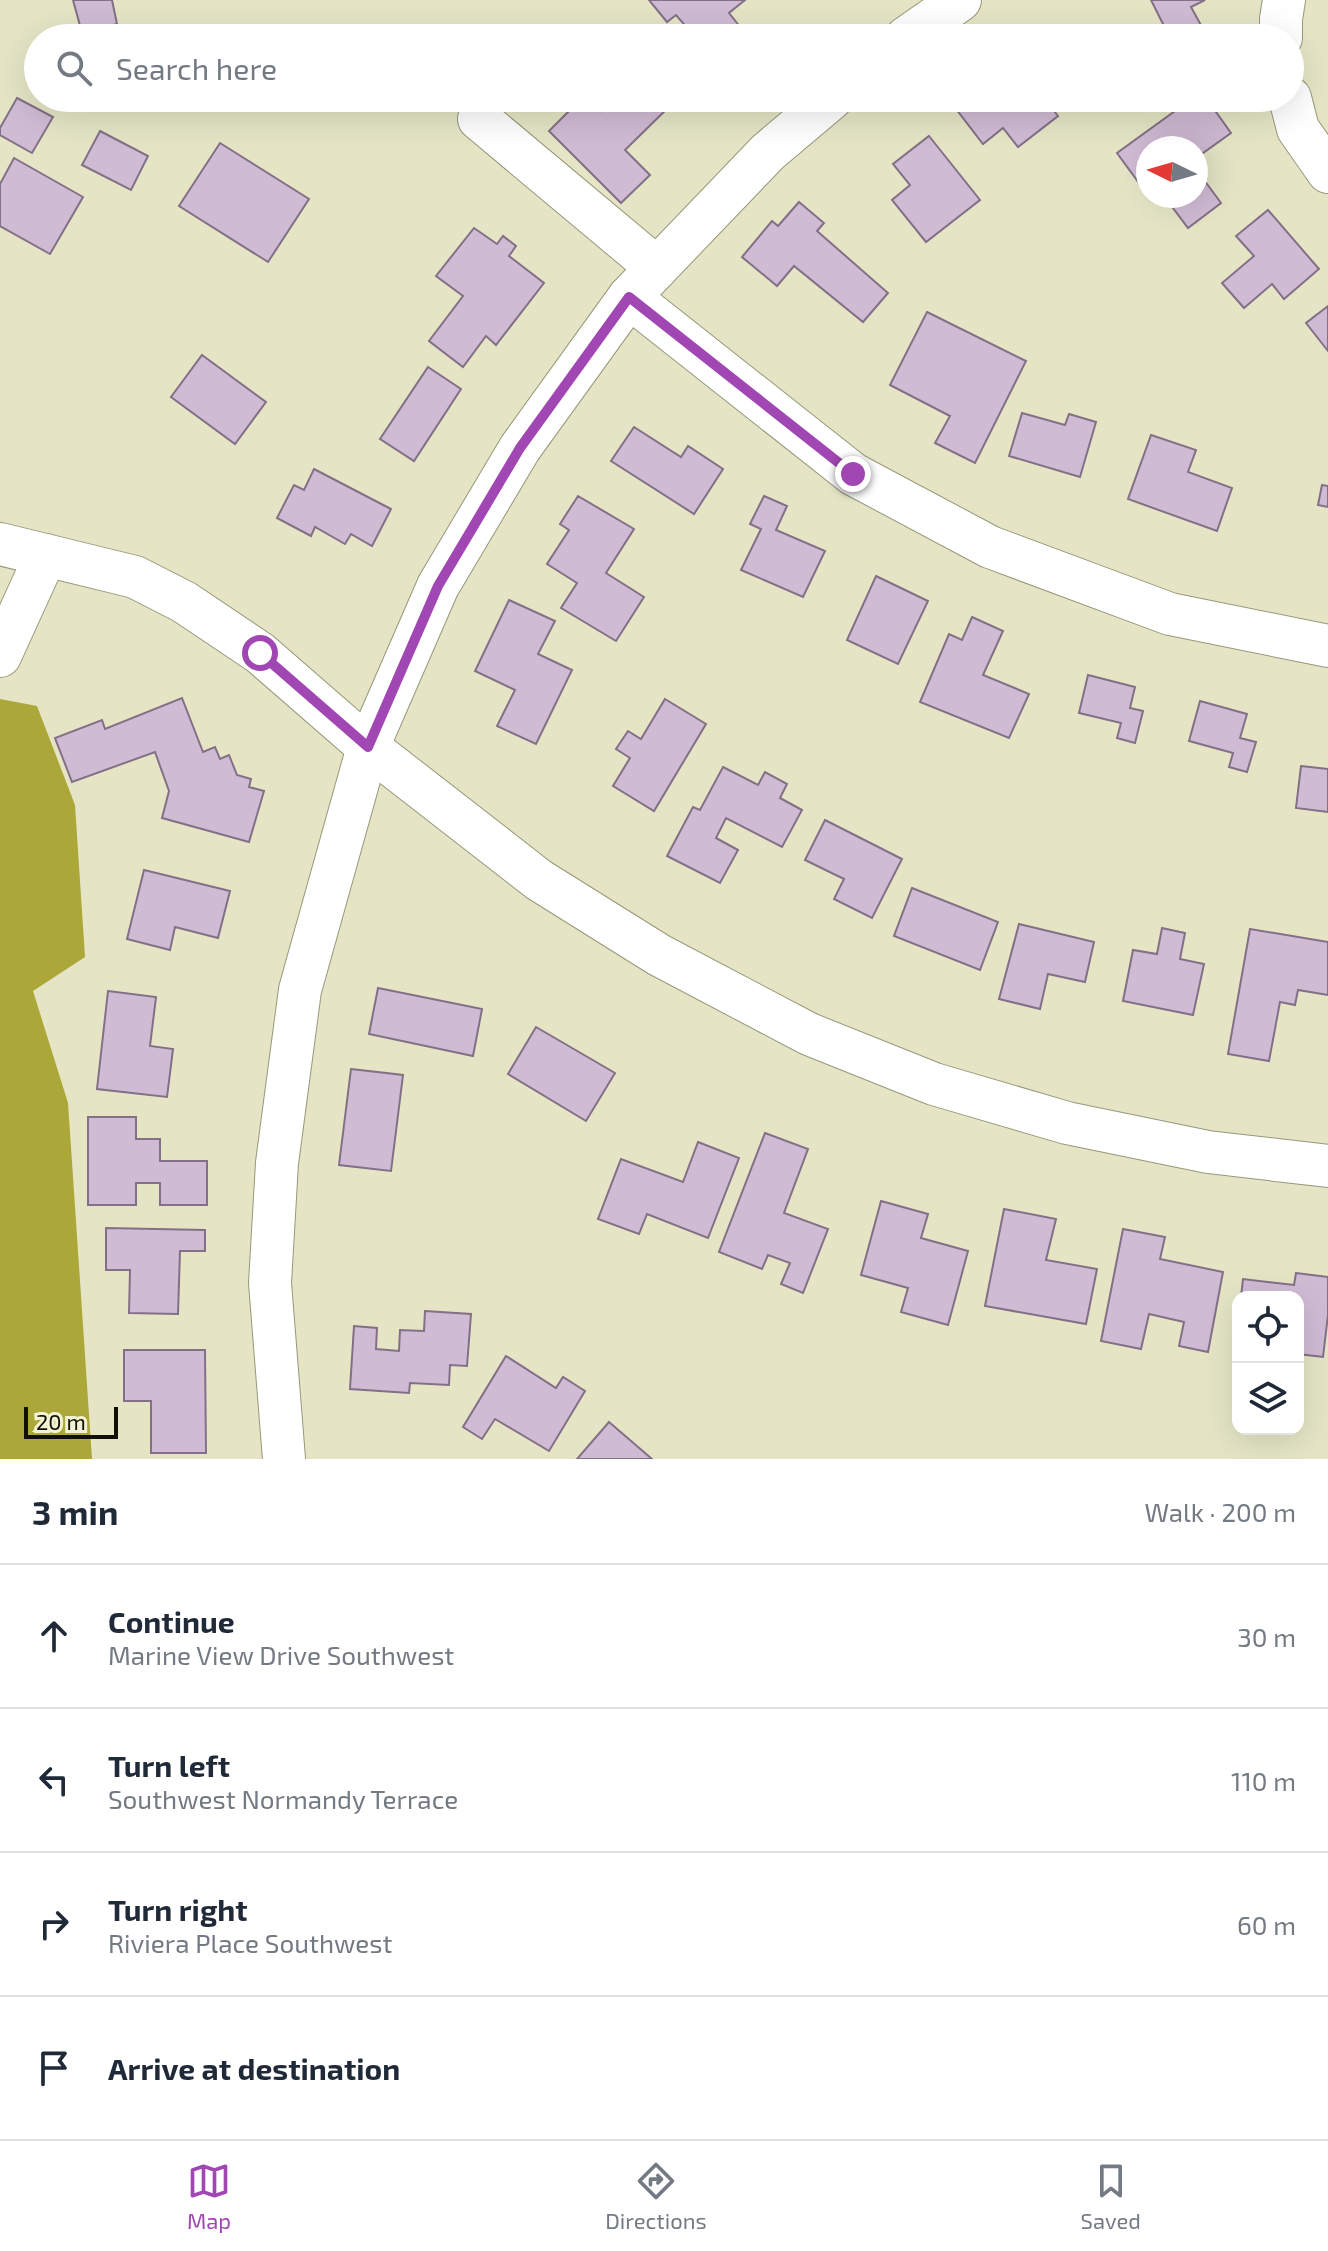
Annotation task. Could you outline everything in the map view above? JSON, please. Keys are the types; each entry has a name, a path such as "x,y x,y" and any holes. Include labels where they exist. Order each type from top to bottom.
{"street":[{"path":"926,24 960,0"},
{"path":"1281,24 1284,0"},
{"path":"284,1459 270,1283 277,1163 300,990 368,747 438,586 520,448 643,283 768,152 815,112"},
{"path":"1294,112 1298,129 1328,172"},
{"path":"479,119 643,283 853,474 990,547 1170,614 1328,646"},
{"path":"0,544 135,577 184,602 260,653 368,747 539,880 659,955 809,1034 934,1084 1067,1123 1208,1152 1328,1166"},
{"path":"0,656 46,555"}],"shaded area":[{"path":"0,699 37,706 75,805 85,957 33,991 68,1103 92,1459 0,1459"}],"building":[{"path":"73,0 112,0 117,24 80,24"},
{"path":"649,0 745,0 729,13 738,24 684,24 676,15 667,22"},
{"path":"1151,0 1205,0 1191,7 1200,24 1163,24"},
{"path":"17,98 24,102 24,112 44,112 53,117 32,153 0,135 0,128"},
{"path":"568,112 664,112 625,150 650,175 621,203 549,131"},
{"path":"958,112 1055,112 1058,116 1018,147 1003,128 983,144"},
{"path":"1174,112 1216,112 1231,133 1208,149 1208,136 1140,136"},
{"path":"100,131 148,156 131,190 82,165"},
{"path":"929,136 980,200 926,242 892,200 910,185 893,164"},
{"path":"1136,139 1136,179 1117,153"},
{"path":"220,143 309,199 268,262 179,206"},
{"path":"14,158 83,197 50,254 0,226 0,184"},
{"path":"1208,185 1221,203 1188,228 1173,208 1208,208"},
{"path":"799,202 824,223 817,231 888,293 863,322 794,266 777,286 742,257 772,221 778,226"},
{"path":"1268,210 1319,269 1284,299 1272,284 1244,308 1222,283 1254,256 1236,236"},
{"path":"474,228 497,244 503,236 516,246 509,256 544,283 496,345 486,336 463,367 429,341 463,296 436,276"},
{"path":"1328,306 1328,351 1306,323"},
{"path":"927,312 1026,361 975,463 935,443 950,416 890,385"},
{"path":"202,355 266,402 235,444 171,397"},
{"path":"428,367 461,389 414,461 380,439"},
{"path":"1022,413 1065,425 1069,414 1096,422 1080,477 1009,456"},
{"path":"634,427 681,457 688,446 723,469 694,514 611,461"},
{"path":"1151,435 1196,450 1188,472 1232,488 1217,531 1128,499"},
{"path":"314,469 391,509 372,546 351,534 345,544 315,527 311,536 277,518 294,485 304,490"},
{"path":"1322,485 1328,486 1328,507 1318,505"},
{"path":"578,496 634,529 606,573 644,597 616,641 561,608 577,583 547,564 569,530 560,524"},
{"path":"764,496 787,506 776,530 825,551 803,597 741,570 761,529 750,524"},
{"path":"876,576 928,601 898,664 847,640"},
{"path":"509,600 555,621 538,654 572,670 536,744 497,726 515,690 475,671"},
{"path":"972,617 1003,631 983,675 1029,694 1009,738 920,702 949,634 962,640"},
{"path":"1088,675 1135,687 1130,708 1143,711 1135,743 1117,738 1121,723 1079,713"},
{"path":"182,698 203,752 215,747 220,759 229,755 237,775 251,779 249,787 264,791 249,842 162,818 169,791 155,752 72,782 55,738 102,720 105,729"},
{"path":"665,699 706,724 654,811 613,786 630,758 616,749 628,731 641,739"},
{"path":"1200,701 1247,714 1240,738 1256,742 1247,772 1229,767 1233,753 1189,741"},
{"path":"1301,766 1328,769 1328,812 1296,808"},
{"path":"723,767 758,785 765,772 787,784 780,798 802,810 782,847 726,818 716,838 738,850 720,883 667,856 693,807 700,810"},
{"path":"825,820 902,859 872,918 834,899 844,879 805,860"},
{"path":"144,870 230,891 218,938 175,927 170,950 127,939"},
{"path":"912,888 998,922 980,970 894,936"},
{"path":"1019,924 1094,942 1085,982 1048,974 1040,1009 999,999"},
{"path":"1162,928 1185,933 1180,959 1204,964 1193,1015 1123,1001 1133,950 1157,954"},
{"path":"1250,929 1328,942 1328,995 1298,990 1295,1005 1280,1002 1269,1061 1228,1054"},
{"path":"378,988 482,1009 473,1056 369,1034"},
{"path":"108,991 156,997 150,1046 173,1049 167,1097 97,1089"},
{"path":"536,1027 615,1073 586,1121 508,1074"},
{"path":"351,1069 403,1075 391,1171 339,1165"},
{"path":"88,1117 136,1117 136,1139 160,1139 160,1161 207,1161 207,1205 160,1205 160,1183 136,1183 136,1205 88,1205"},
{"path":"765,1133 808,1149 784,1213 828,1229 803,1293 781,1284 790,1263 768,1255 762,1269 719,1252"},
{"path":"698,1142 739,1158 708,1238 647,1214 639,1234 598,1219 621,1159 683,1182"},
{"path":"881,1201 928,1214 921,1238 968,1251 948,1325 901,1312 908,1288 861,1275"},
{"path":"1004,1209 1056,1219 1046,1260 1097,1269 1086,1324 985,1306"},
{"path":"106,1228 205,1230 205,1251 180,1251 178,1314 129,1313 130,1270 106,1270"},
{"path":"1123,1229 1165,1237 1160,1259 1223,1272 1208,1352 1179,1346 1184,1322 1149,1314 1141,1349 1101,1341"},
{"path":"1296,1273 1328,1277 1323,1357 1304,1355 1304,1291 1242,1291 1243,1279 1294,1285"},
{"path":"425,1311 471,1314 467,1366 450,1365 449,1385 410,1383 409,1393 350,1389 354,1326 377,1328 376,1349 399,1351 400,1330 424,1331"},
{"path":"124,1350 205,1350 206,1453 151,1453 151,1401 124,1401"},
{"path":"506,1356 556,1388 563,1377 585,1391 549,1451 495,1419 482,1439 463,1427"},
{"path":"609,1422 652,1459 577,1459"}],"route":[{"path":"260,653 368,747 438,586 520,448 629,297 853,474"}]}
